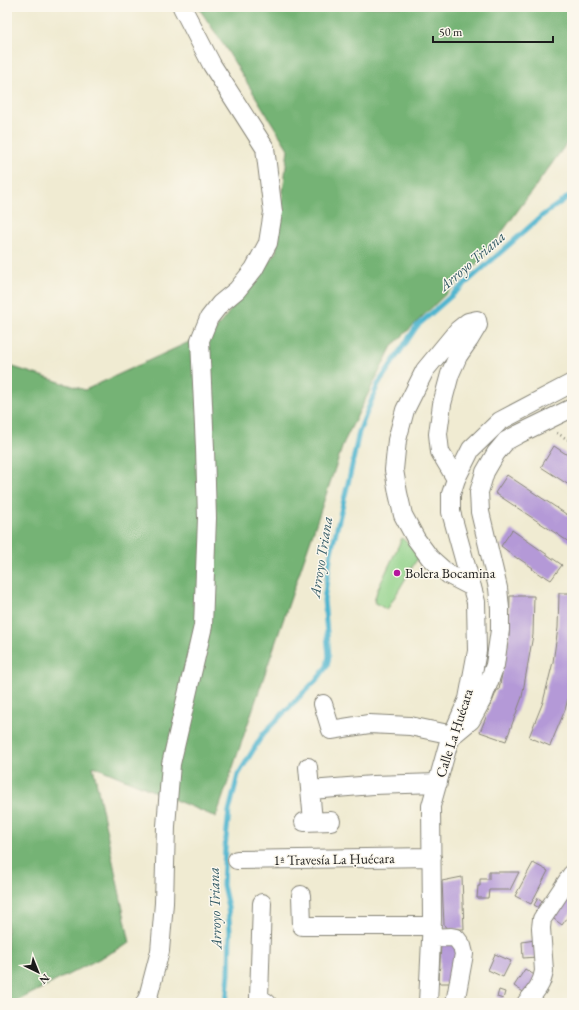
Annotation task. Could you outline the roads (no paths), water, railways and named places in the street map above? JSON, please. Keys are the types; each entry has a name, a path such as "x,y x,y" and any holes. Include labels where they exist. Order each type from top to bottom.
{"street":[{"path":"145,1003 148,997 160,951 164,903 166,826 171,764 203,626 207,518 200,340 209,318 220,304 237,290 254,269 268,242 273,212 265,148 212,65 182,7"},
{"path":"456,479 440,452 438,434 442,404 450,374 458,356 478,325 477,320 468,322 458,330 425,370 405,410 397,440 394,470 403,515 416,539 430,558 449,575 472,587"},
{"name":"Calle La Ḥuécara","path":"428,1003 432,932 431,806 448,745 468,699 477,651 476,602 451,512 451,494 456,479 472,449 500,421 572,383"},
{"path":"323,704 331,730 369,724 410,726 453,735 471,720 483,698 496,665 500,630 498,588 480,512 479,492 485,472 496,453 506,441 572,408"},
{"path":"308,767 311,790 309,821 331,821"},
{"path":"311,790 373,784 438,783"},
{"name":"1ª Travesía La Ḥuécara","path":"237,860 432,857"},
{"path":"526,1003 540,985 543,978 542,920 572,874"},
{"path":"301,894 302,926 432,932 456,938 462,946 464,954 455,1003"},
{"path":"262,903 259,998 267,1003"}],"waterway":[{"name":"Arroyo Triana","path":"226,1003 229,974 230,931 228,907 223,885 229,811 238,775 263,734 319,677 327,666 329,656 324,600 331,552 359,432 378,384 417,326 543,215 572,194"}],"place":[{"name":"Bolera Bocamina","path":"397,573"}]}
